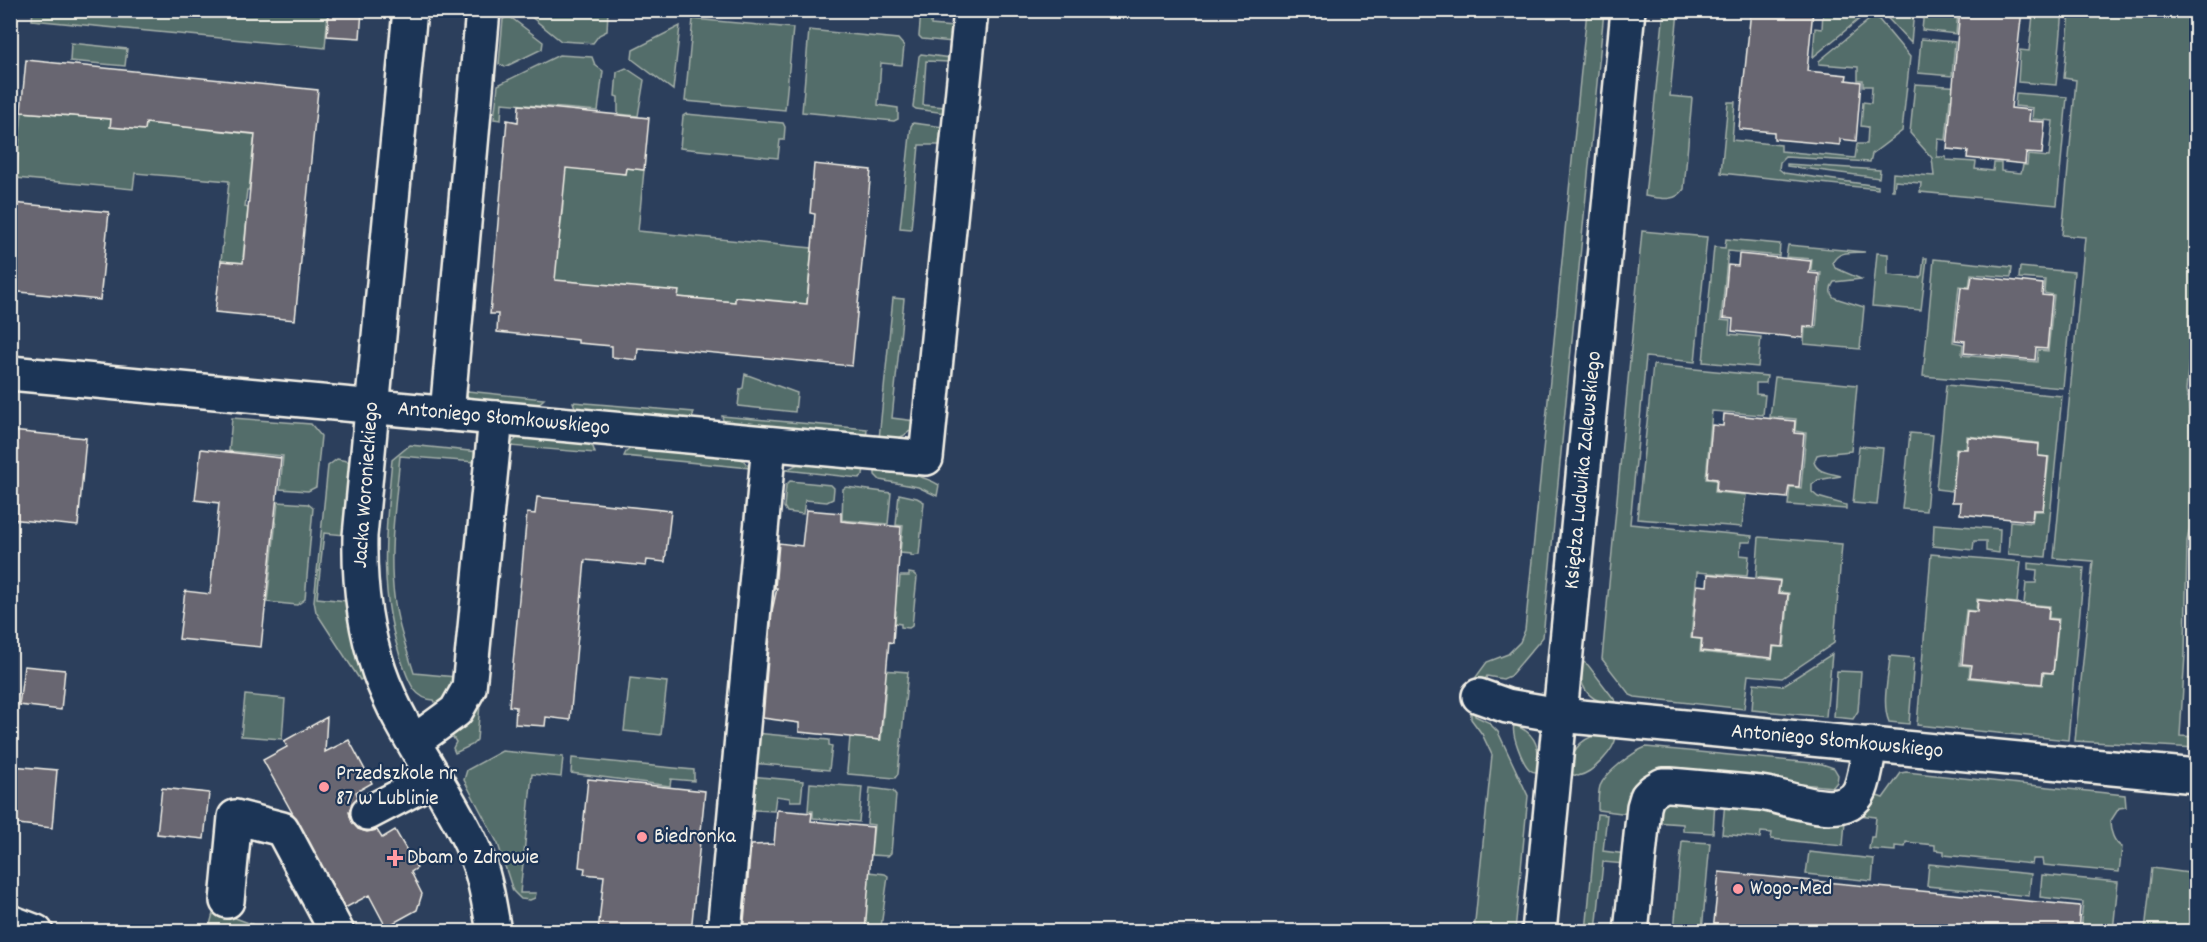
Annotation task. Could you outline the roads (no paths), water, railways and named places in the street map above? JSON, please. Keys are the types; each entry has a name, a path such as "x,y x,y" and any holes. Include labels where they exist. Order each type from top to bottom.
{"street":[{"name":"Jacka Woronieckiego","path":"410,10 360,536 361,590 364,618 380,673 390,698 456,814 481,868 494,932"},
{"path":"447,414 483,10"},
{"name":"Antoniego Słomkowskiego","path":"10,373 926,458 971,10"},
{"name":"Księdza Ludwika Zalewskiego","path":"1539,932 1628,10"},
{"path":"415,741 456,711 469,688 496,418"},
{"path":"724,932 769,444"},
{"name":"Antoniego Słomkowskiego","path":"1479,696 1507,706 1560,715 2196,776"},
{"path":"1631,932 1641,818 1647,797 1658,788 1670,785 1774,794 1809,805 1845,806 1859,793 1870,744"},
{"path":"368,813 435,778"},
{"path":"227,900 235,817 282,829 302,849 337,932"},
{"path":"10,922 36,932"}],"place":[{"name":"Przedszkole nr 87 w Lublinie","path":"324,787"},
{"name":"Biedronka","path":"642,837"},
{"name":"Dbam o Zdrowie","path":"395,858"},
{"name":"Wogo-Med","path":"1738,889"}]}
